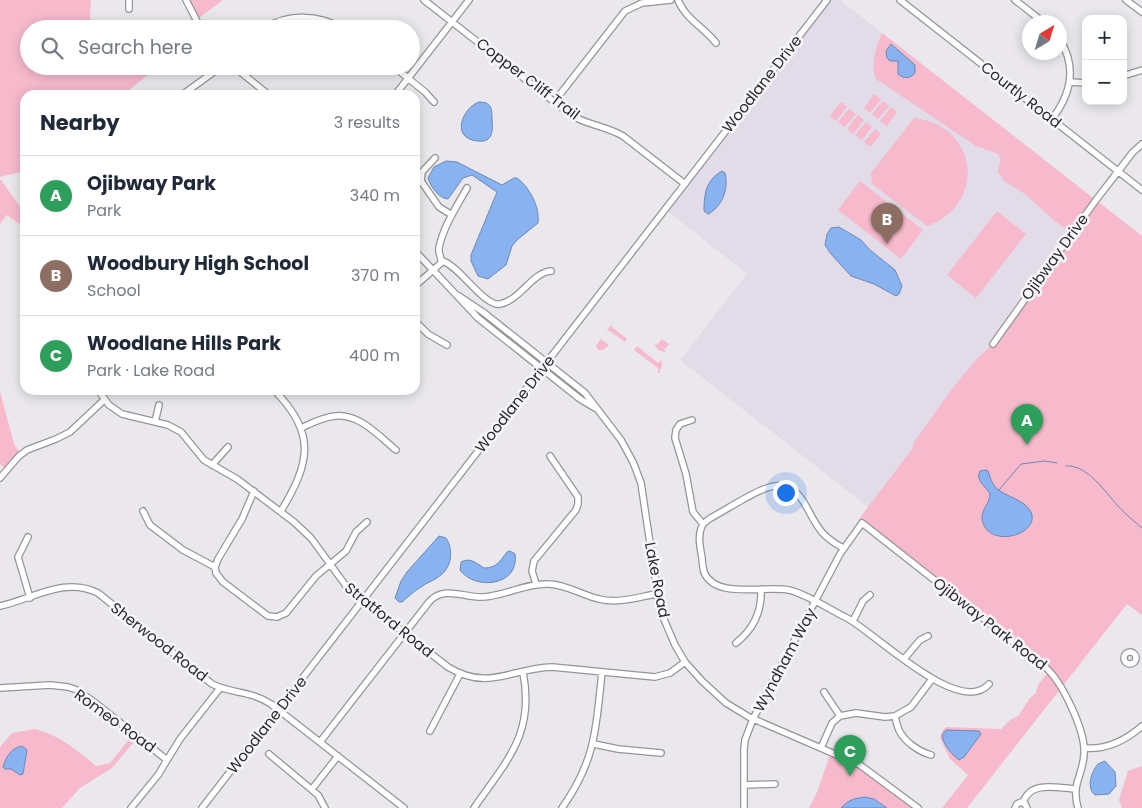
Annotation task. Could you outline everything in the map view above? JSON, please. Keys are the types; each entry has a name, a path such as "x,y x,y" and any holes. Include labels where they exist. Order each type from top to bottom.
{"street":[{"path":"129,0 129,9"},
{"path":"186,0 196,20"},
{"name":"Copper Cliff Trail","path":"424,0 579,120 613,131 622,136 685,184"},
{"path":"420,63 469,0"},
{"path":"554,102 622,14 634,2 671,0"},
{"path":"678,0 687,17 710,35 716,43"},
{"name":"Woodlane Drive","path":"202,808 826,0"},
{"name":"Courtly Road","path":"900,0 1142,190"},
{"path":"1015,0 1035,15"},
{"path":"1126,0 1142,12"},
{"path":"280,20 301,17 322,20"},
{"path":"1052,119 1064,101 1070,82 1067,55"},
{"path":"1127,75 1142,70"},
{"path":"189,90 210,75"},
{"path":"244,75 263,90"},
{"path":"404,75 434,102"},
{"path":"398,90 410,75"},
{"path":"1070,82 1082,84"},
{"path":"1118,171 1142,144"},
{"path":"435,158 422,171 421,181 439,207 452,215"},
{"name":"Ojibway Drive","path":"992,344 1118,171"},
{"path":"442,261 439,248 452,215 468,188"},
{"name":"Lake Road","path":"420,256 478,318 580,399 597,409"},
{"path":"420,282 442,261"},
{"path":"442,261 451,265 489,300 497,304 518,294 540,274 551,271"},
{"name":"Lake Road","path":"459,296 483,312 585,392 621,440 637,472 643,493 656,594 660,610 670,635 685,662 702,681 718,697 753,719 860,765 883,780 918,808"},
{"path":"420,326 428,334 447,345"},
{"name":"Stratford Road","path":"101,395 104,400 122,414 168,425 181,432 204,460 254,491 307,534 349,590 460,674 479,679 490,679 543,667 552,667 654,677 670,673 685,662"},
{"path":"279,395 291,408 301,428 304,444 304,464 298,481 281,511"},
{"path":"0,478 19,456 27,450 70,432 104,400"},
{"path":"155,422 159,405"},
{"path":"301,428 334,416 349,417 362,423 396,450"},
{"path":"692,420 680,424 674,438 686,474 693,512 703,524"},
{"path":"212,465 228,447"},
{"path":"536,584 532,571 534,561 576,510 578,504 576,494 550,456"},
{"path":"843,548 822,534 799,495 791,488 781,485 763,488 709,519 703,524 699,538 704,571 709,580 717,586 724,588 788,590 853,621 932,679 964,693 977,692 989,684"},
{"path":"254,491 242,519 215,567 216,573 223,582 268,616 276,617 286,613 316,576 346,551 356,532 367,522"},
{"path":"143,511 150,525 187,553 215,567"},
{"name":"Wyndham Way","path":"744,808 744,749 745,740 753,719 843,548 862,523"},
{"name":"Ojibway Park Road","path":"862,523 1050,671 1058,681 1082,732 1084,759 1076,789 1078,808"},
{"path":"28,537 18,557 30,598"},
{"path":"320,742 429,602 437,595 448,593 487,597 536,584 557,585 598,599 611,601 656,594"},
{"name":"Sherwood Road","path":"0,606 65,587 90,589 207,680 220,688 256,695 279,710 404,808"},
{"path":"736,643 747,633 760,611 762,589"},
{"path":"853,621 863,601 870,595"},
{"path":"904,659 920,640 928,636"},
{"path":"474,808 512,752 522,730 526,718 523,672"},
{"path":"562,808 582,775 594,744 602,672"},
{"path":"430,731 460,674"},
{"path":"821,748 832,723 840,716 856,713 885,717 895,716 910,707 932,679"},
{"name":"Romeo Road","path":"0,688 60,686 77,690 167,760"},
{"path":"131,808 158,775 180,739 220,688"},
{"path":"824,692 840,716"},
{"path":"895,716 904,738 923,753 931,755"},
{"path":"1084,748 1098,748 1117,743 1142,726"},
{"path":"594,744 618,749 661,753"},
{"path":"269,754 312,789 320,797 325,808"},
{"path":"312,789 338,756"},
{"path":"744,784 775,784"},
{"path":"1015,808 1017,804 1025,806 1029,792 1038,787 1076,789"}],"shaded area":[{"path":"0,0 91,0 91,20 20,20 20,75 148,75 129,90 20,90 20,172 0,177"},
{"path":"186,0 223,0 196,20"},
{"path":"827,0 840,0 1096,200 993,344 982,353 953,390 914,442 912,449 868,507 680,360 747,274 665,209"},
{"path":"882,33 1093,198 1068,231 1025,194 1004,181 997,171 1001,160 998,154 976,146 876,79 874,61"},
{"path":"874,94 881,99 870,113 864,108"},
{"path":"883,101 889,106 878,119 872,114"},
{"path":"841,102 847,107 836,121 830,116"},
{"path":"891,107 897,112 887,126 880,121"},
{"path":"849,109 856,114 845,127 838,122"},
{"path":"858,115 864,120 853,134 847,129"},
{"path":"914,118 935,124 952,135 962,149 967,166 967,184 960,201 947,215 927,226 872,184 871,173"},
{"path":"866,122 872,127 862,140 855,135"},
{"path":"875,129 881,134 870,147 864,142"},
{"path":"0,179 20,206 20,224 7,215 0,224"},
{"path":"860,181 923,230 901,259 838,210"},
{"path":"1096,200 1142,236 1142,615 1127,604 967,808 942,808 968,775 950,759 940,738 942,731 946,727 1001,729 1010,720 1018,716 1030,698 1036,693 1038,685 1047,673 1045,667 858,520 912,449 914,442 951,390 971,365 993,344"},
{"path":"997,211 1026,234 976,298 947,275"},
{"path":"613,322 611,326 627,339 625,342 608,330 605,333"},
{"path":"601,339 609,345 603,350 598,350 596,346"},
{"path":"662,339 669,344 664,350 667,353 658,350 654,343 657,345"},
{"path":"637,346 658,363 661,360 662,365 659,373 657,373 659,369 634,350"},
{"path":"0,391 14,444 21,455 6,469 0,464"},
{"path":"35,729 60,739 96,766 110,763 134,733 138,737 112,768 80,788 62,808 0,808 0,747 12,733"},
{"path":"831,752 847,759 918,808 809,808 817,792"},
{"path":"1142,766 1142,808 1122,808 1119,800 1128,771"}],"water":[{"path":"891,44 915,65 915,73 911,76 902,77 898,74 898,61 890,61 887,58 886,51"},
{"path":"479,102 487,103 492,113 491,135 487,140 483,141 469,139 464,135 462,129 464,116 473,105"},
{"path":"446,161 457,162 502,185 517,178 530,192 536,204 538,223 517,240 512,246 506,265 488,279 478,276 471,261 471,255 497,192 472,175 463,178 448,199 441,197 433,188 428,178 434,167"},
{"path":"722,171 725,173 726,179 725,191 721,202 708,214 704,211 707,188 712,179"},
{"path":"839,227 861,240 870,250 895,270 902,286 899,294 896,296 874,284 851,276 831,254 825,245 827,234 831,228"},
{"path":"980,471 988,471 996,488 1024,504 1031,512 1032,520 1028,527 1021,532 1012,536 1002,536 993,534 986,529 982,516 990,494 979,478"},
{"path":"439,536 446,538 451,554 449,564 443,574 425,584 402,602 399,602 395,598 401,581"},
{"path":"510,551 515,554 515,565 511,573 504,579 485,583 467,577 460,570 461,562 467,560 473,561 484,568 492,567"},
{"path":"946,730 979,731 981,734 964,757 959,760 950,752 944,742 942,735"},
{"path":"22,746 27,750 23,774 20,775 11,769 3,767 10,754"},
{"path":"1105,761 1115,772 1116,786 1109,794 1095,795 1090,784 1093,771 1098,764"},
{"path":"865,797 874,799 887,808 841,808 852,800"}],"waterway":[{"path":"999,490 1021,464 1045,461 1057,463"},
{"path":"1066,466 1074,467 1089,474 1121,509 1142,528"}],"place":[{"name":"Woodbury High School","path":"887,244"},
{"name":"Ojibway Park","path":"1027,445"},
{"name":"Woodlane Hills Park","path":"850,776"}]}
